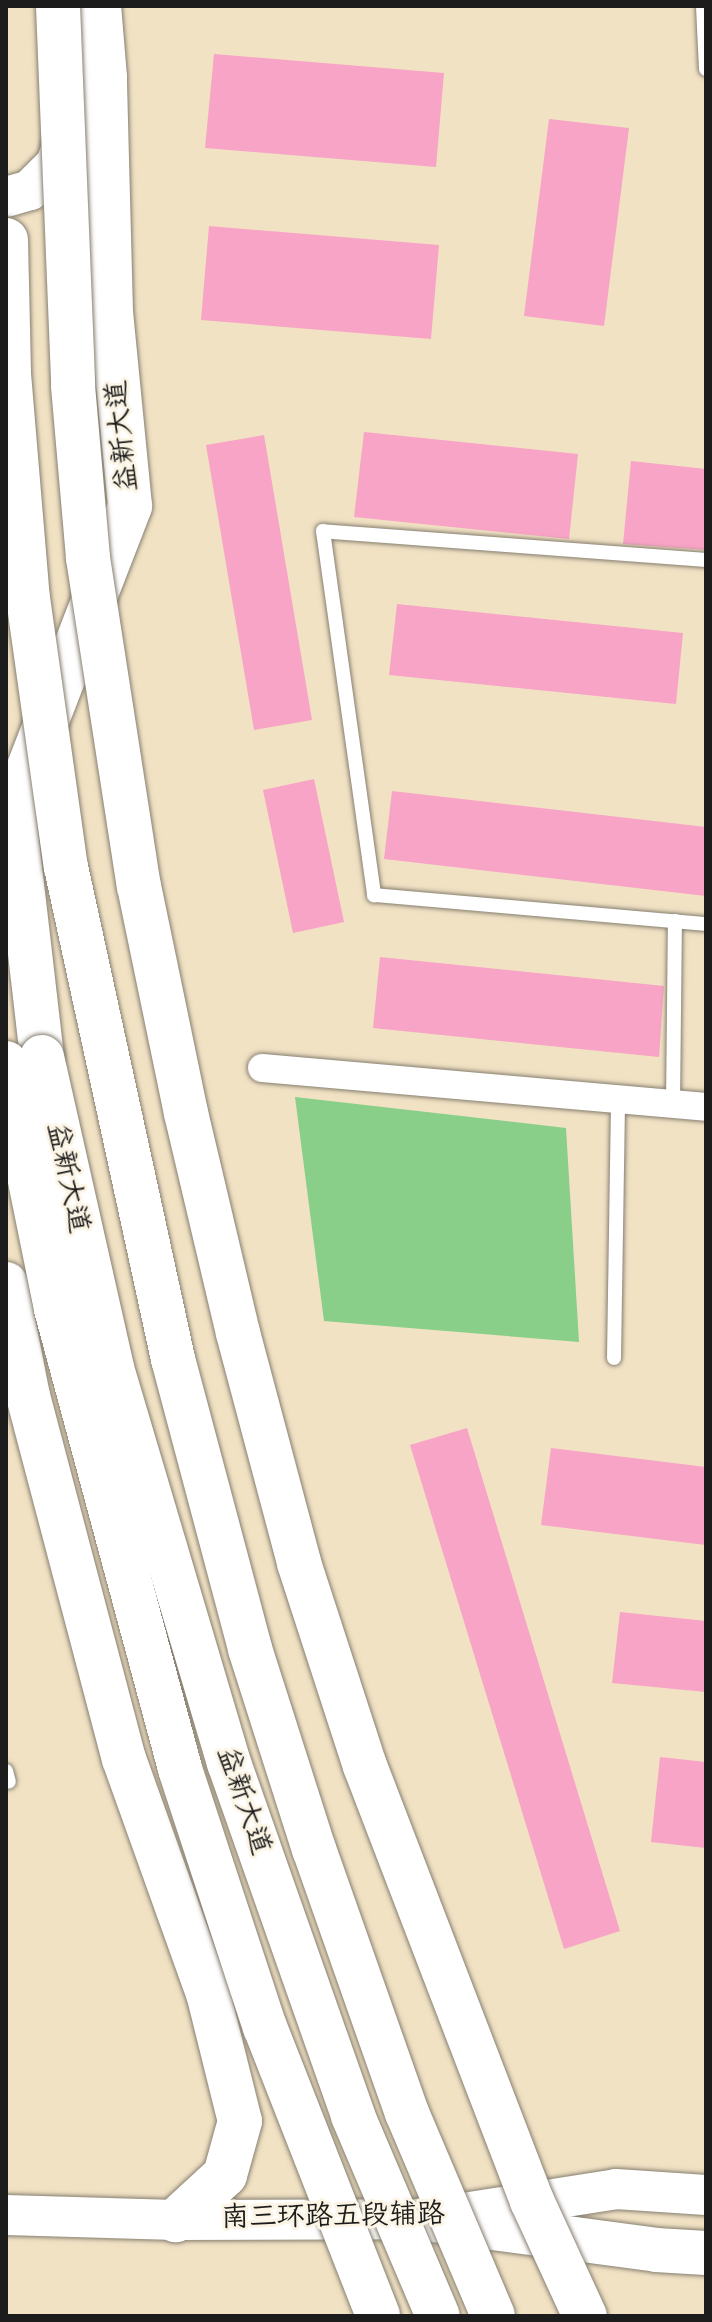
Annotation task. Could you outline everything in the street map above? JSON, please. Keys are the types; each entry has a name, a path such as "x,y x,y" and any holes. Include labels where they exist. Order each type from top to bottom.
{"main road":[{"path":"58,6 73,386 88,558 139,886 186,1113 238,1333 299,1563 365,1766 532,2201 585,2316"},
{"path":"6,197 30,190 56,164 76,99 89,6"},
{"name":"益新大道","path":"99,6 105,77 111,312 130,506 13,808 24,1060 56,1309 180,1769 265,2027 378,2316"},
{"path":"6,240 9,374 28,598 66,867 173,1359 250,1649 314,1849 407,2113 493,2316"},
{"name":"益新大道","path":"24,1060 78,1232 112,1368 229,1763 353,2116 438,2316"},
{"path":"6,1284 28,1396 124,1759 208,1993 240,2121 225,2175 176,2220"},
{"name":"南三环路五段辅路","path":"6,2215 176,2220 425,2219 616,2189 706,2195"},
{"path":"425,2219 656,2250 706,2253"}],"street":[{"path":"262,1068 706,1107"}],"lane":[{"path":"703,6 706,69"},
{"path":"706,560 323,531 374,895 706,924"},
{"path":"673,1105 675,921"},
{"path":"614,1358 618,1101"}],"green space":[{"path":"295,1097 566,1128 579,1342 324,1321"}],"building":[{"path":"214,54 444,73 436,167 205,148"},
{"path":"549,119 629,128 604,326 524,316"},
{"path":"209,226 439,245 431,339 201,320"},
{"path":"364,432 578,454 569,539 354,517"},
{"path":"264,435 312,720 254,730 206,445"},
{"path":"631,461 706,469 706,550 623,544"},
{"path":"397,604 683,633 676,704 389,675"},
{"path":"314,779 344,922 293,933 263,790"},
{"path":"392,791 706,827 706,896 384,859"},
{"path":"380,957 664,986 659,1057 373,1028"},
{"path":"467,1428 620,1931 564,1949 410,1445"},
{"path":"551,1448 706,1467 706,1545 541,1525"},
{"path":"620,1612 706,1621 706,1692 612,1683"},
{"path":"660,1757 706,1762 706,1848 651,1842"}]}
